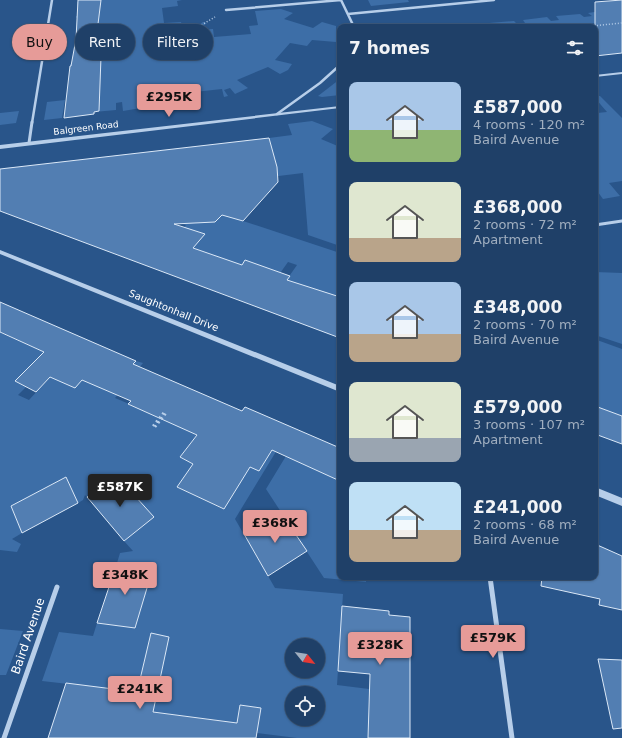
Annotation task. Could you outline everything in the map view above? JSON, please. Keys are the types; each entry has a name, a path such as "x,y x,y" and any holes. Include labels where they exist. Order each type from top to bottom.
{"street":[{"path":"28,143 52,0"},
{"path":"226,10 341,0 353,24"},
{"path":"348,14 494,0"},
{"path":"277,114 320,83 337,68"},
{"path":"598,76 622,73"},
{"name":"Balgreen Road","path":"0,147 337,107"},
{"path":"598,225 622,221"},
{"name":"Saughtonhall Drive","path":"0,252 337,388"},
{"path":"598,492 622,502"},
{"path":"490,580 512,738"},
{"name":"Baird Avenue","path":"4,738 57,587"}],"path":[{"path":"203,24 226,10"},
{"path":"598,25 622,23"},
{"path":"154,427 166,412"}],"shaded area":[{"path":"101,0 182,0 177,1 178,6 162,8 164,23 181,22 182,24 143,24 143,60 213,60 213,29 214,37 251,34 249,26 258,25 255,11 281,9 293,13 284,19 313,28 322,22 336,26 336,42 312,40 307,46 290,43 275,60 292,64 288,70 280,74 268,67 237,80 248,88 235,94 230,88 224,90 228,96 224,97 222,89 140,98 141,108 123,111 122,102 116,103 116,110 94,112 69,80 100,77 101,71 88,72 89,64 70,66 70,64 75,64 78,60 135,60 135,24 94,24 79,17 76,18 76,16 100,14 98,4 77,6 77,2"},
{"path":"368,0 408,0 409,2 371,6"},
{"path":"601,11 622,20 587,24 517,24 525,23 523,20 547,17 551,21 559,20 556,16 580,14 584,17 592,16 588,13"},
{"path":"514,21 517,24 489,23"},
{"path":"337,81 337,95 318,96"},
{"path":"598,96 600,96 622,118 622,181 609,183 620,196 603,199 598,192 598,113 607,112 598,102"},
{"path":"65,100 62,118 44,120 47,102"},
{"path":"19,111 16,123 0,125 0,113"},
{"path":"312,121 333,129 321,139 337,146 337,245 308,235 303,173 181,188 237,219 337,252 337,312 283,285 297,265 288,262 278,276 245,261 236,271 207,253 193,248 163,250 186,225 0,172 4,168 16,167 15,174 272,149 269,138 292,135 288,124"},
{"path":"598,272 622,273 622,344 598,336"},
{"path":"0,325 1,333 44,352 15,381 26,387 18,395 29,400 50,377 84,377 110,392 136,361 143,363 115,398 198,433 180,457 193,464 177,487 223,509 236,490 229,457 259,471 287,425 291,427 235,519 275,588 343,594 337,685 369,689 368,738 297,738 257,733 261,708 240,705 236,730 224,721 153,712 164,660 145,658 132,712 130,691 42,681 59,632 93,636 97,623 135,628 153,568 117,563 120,553 133,551 124,541 154,517 116,475 102,485 93,504 85,495 83,500 78,503 66,477 11,506 22,533 12,539 21,544 17,552 0,550"},
{"path":"598,340 622,349 622,416 598,407"},
{"path":"286,456 337,480 337,579 324,578 266,489"},
{"path":"345,580 366,580 366,582"},
{"path":"0,629 23,631 6,675 0,675"}],"building":[{"path":"78,0 101,0 98,24 77,24"},
{"path":"622,0 622,53 598,56 598,24 595,24 595,2"},
{"path":"75,44 75,60 101,60 99,111 94,112 94,114 64,118"},
{"path":"269,138 277,167 278,182 243,221 222,215 215,222 174,224 205,234 193,248 242,265 245,260 290,276 287,280 337,296 337,337 0,211 0,169"},
{"path":"0,302 136,361 133,364 242,411 245,407 337,447 337,480 272,450 259,471 250,467 224,509 177,487 193,464 180,457 197,435 128,404 131,401 82,380 75,388 50,377 36,392 15,381 44,352 0,332"},
{"path":"598,407 622,416 622,444 598,435"},
{"path":"116,475 154,517 124,541 87,497"},
{"path":"66,477 78,503 22,533 11,506"},
{"path":"281,513 307,551 268,576 244,534"},
{"path":"598,545 622,556 622,610 599,605 600,599 541,586 542,580 598,580"},
{"path":"117,563 153,568 135,628 97,623"},
{"path":"342,606 389,611 389,615 410,617 410,738 368,738 370,674 338,671"},
{"path":"151,633 169,637 153,712 237,723 240,705 261,708 256,738 48,738 66,683 137,692"},
{"path":"598,659 622,660 622,728 613,729"}]}
